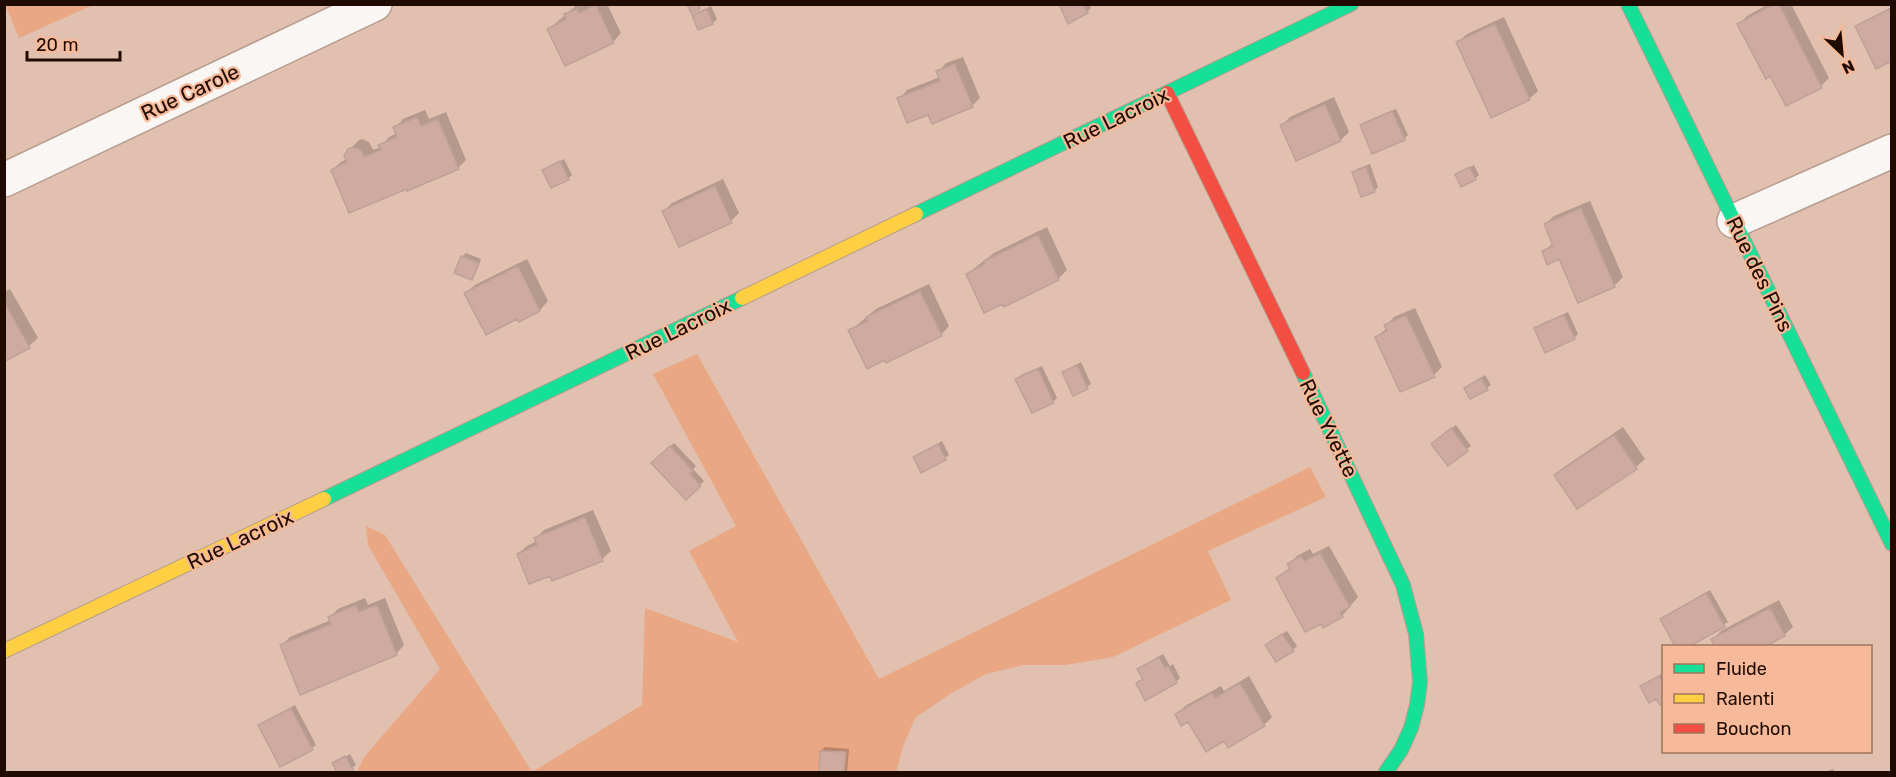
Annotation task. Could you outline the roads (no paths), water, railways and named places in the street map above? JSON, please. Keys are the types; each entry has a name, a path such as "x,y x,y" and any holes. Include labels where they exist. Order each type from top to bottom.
{"street":[{"name":"Rue Carole","path":"4,180 375,4"},
{"name":"Rue Lacroix","path":"4,651 557,388 1351,4"},
{"name":"Rue des Pins","path":"1628,4 1892,544"},
{"name":"Rue Yvette","path":"1167,93 1403,585 1416,634 1421,675 1418,706 1409,735 1394,763 1386,772"},
{"path":"1734,221 1892,151"}]}
